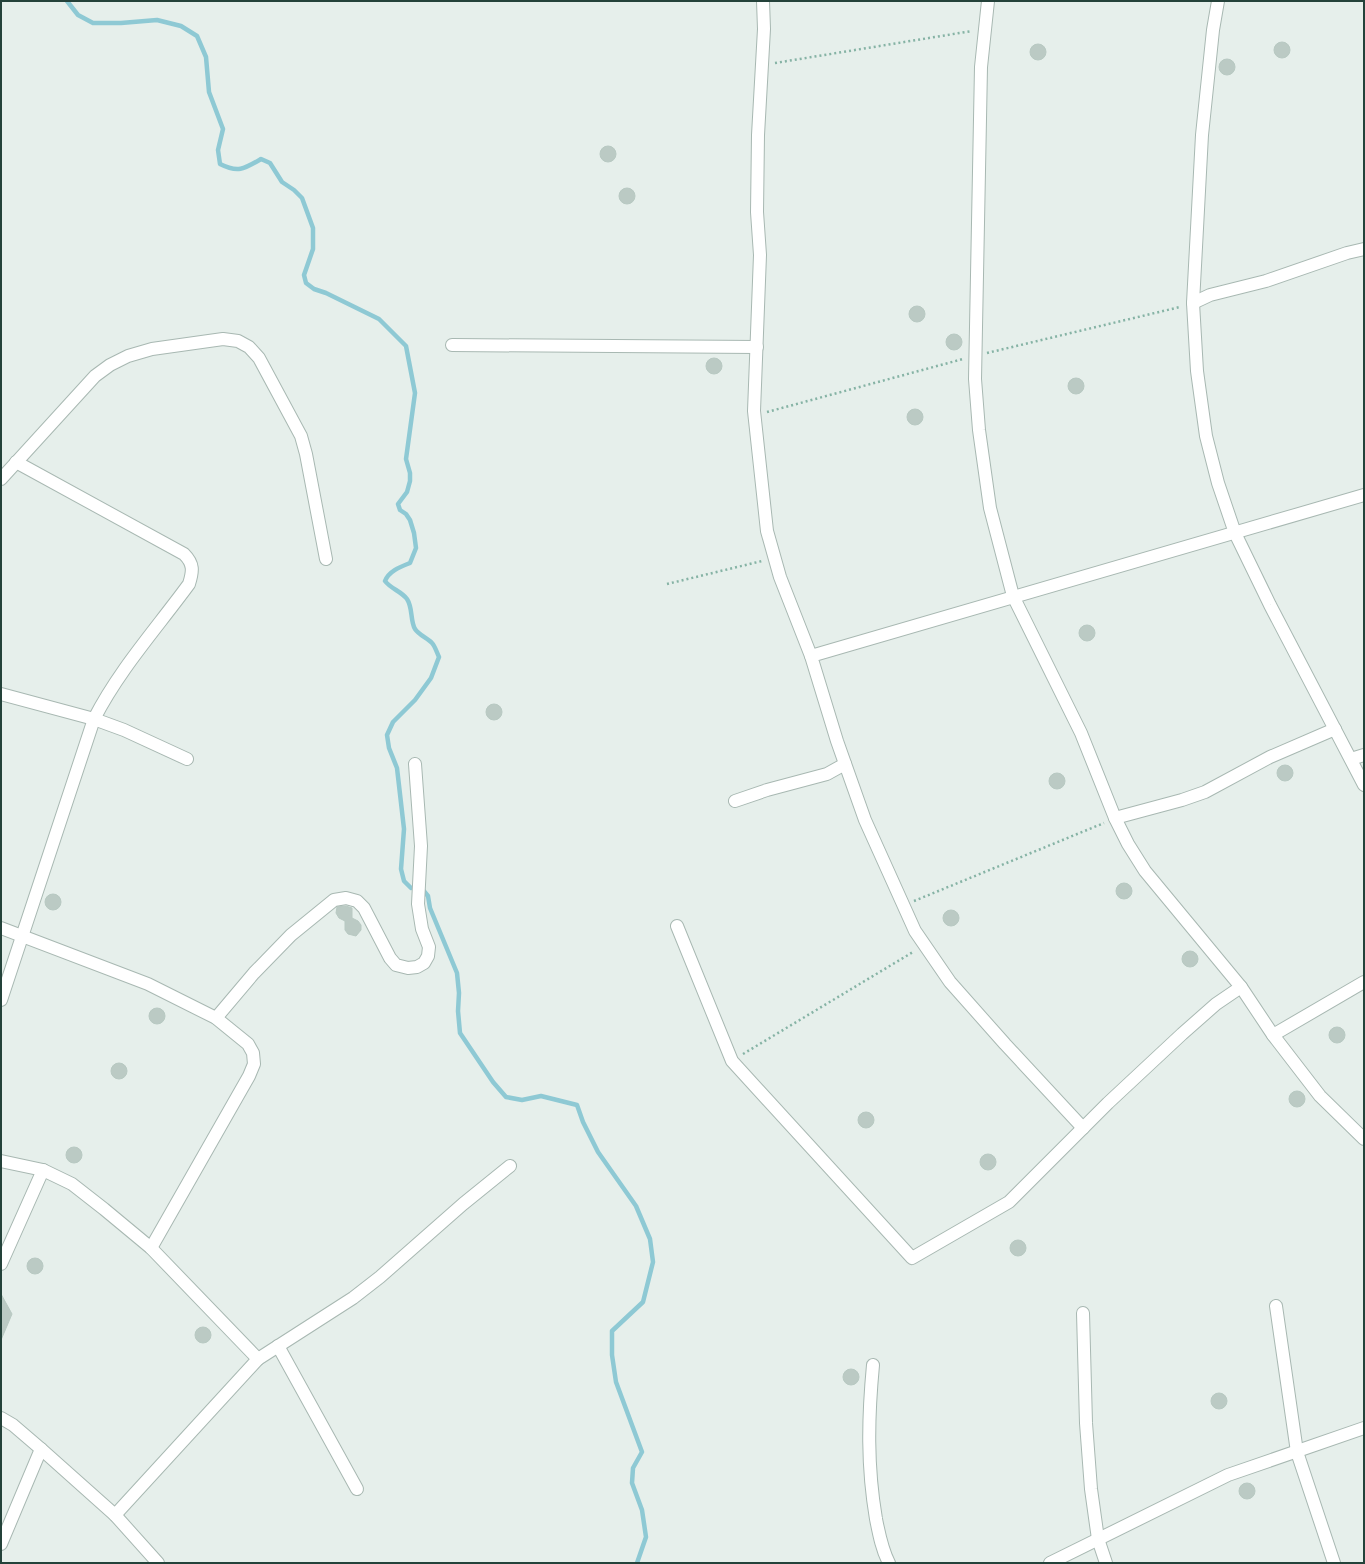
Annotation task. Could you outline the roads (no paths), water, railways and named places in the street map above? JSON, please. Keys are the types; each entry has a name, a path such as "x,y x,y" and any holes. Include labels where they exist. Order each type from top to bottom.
{"street":[{"path":"763,1 764,29 758,135 757,212 760,255 754,411 767,531 774,558 811,656 864,820 915,931 950,982 1083,1128"},
{"path":"988,1 981,67 974,379 979,430 990,508 1013,596 1081,733 1115,818 1128,844 1145,870 1241,987 1273,1035 1320,1096 1364,1139"},
{"path":"1218,1 1213,30 1202,135 1193,304 1197,370 1206,436 1218,483 1235,533 1270,605 1364,785"},
{"path":"1193,304 1210,295 1266,281 1364,248"},
{"path":"1,479 95,376 110,365 128,356 152,349 223,339 238,341 249,347 259,358 301,436 306,454 326,559"},
{"path":"452,345 757,347"},
{"path":"1,1000 94,719 101,704 128,664 189,584 193,570 190,560 184,554 16,462"},
{"path":"811,656 1364,495"},
{"path":"1,694 94,719 124,730 187,759"},
{"path":"1115,818 1182,800 1205,792 1270,757 1335,729"},
{"path":"1351,759 1364,755"},
{"path":"216,1018 254,972 292,935 334,900 346,898 357,901 364,908 390,958 396,965 408,968 417,967 424,963 428,956 429,947 422,929 418,904 421,846 415,764"},
{"path":"735,801 767,790 827,774 845,764"},
{"path":"677,926 732,1061 912,1258 1009,1202 1083,1128 1182,1034 1216,1004 1241,987"},
{"path":"1,928 148,984 216,1018 248,1044 253,1053 254,1064 249,1076 151,1248"},
{"path":"1273,1035 1364,982"},
{"path":"1,1161 42,1170 72,1184 151,1248 258,1359"},
{"path":"115,1515 258,1359 353,1298 380,1277 463,1204 510,1166"},
{"path":"1,1264 42,1170"},
{"path":"1276,1306 1297,1452 1334,1563"},
{"path":"1083,1313 1086,1423 1091,1489 1098,1539 1106,1563"},
{"path":"278,1346 357,1489"},
{"path":"873,1365 869,1409 869,1458 872,1495 879,1535 889,1563"},
{"path":"1,1418 13,1425 41,1448 115,1515 158,1563"},
{"path":"1050,1563 1228,1476 1364,1428"},
{"path":"1,1544 41,1448"}],"waterway":[{"path":"67,1 78,15 93,23 121,23 157,20 181,26 197,36 206,57 209,92 223,129 218,150 220,164 226,167 241,169 261,159 270,163 282,182 294,190 302,198 313,228 313,249 304,275 306,283 314,289 326,293 379,319 406,346 415,393 406,459 410,473 410,481 407,492 398,504 400,510 406,514 410,520 416,548 410,563 392,572 385,581 407,599 415,629 432,643 439,657 431,678 415,700 393,722 387,735 389,748 397,768 404,829 401,869 404,881 411,888"},
{"path":"423,890 428,896 430,908 457,973 460,1033 493,1082 506,1097 522,1100 541,1096 577,1105 583,1122 598,1152 636,1206 650,1239 653,1262 643,1302 612,1331 612,1355 616,1382 642,1452 633,1468 632,1483 642,1510 646,1537 637,1563"}]}
